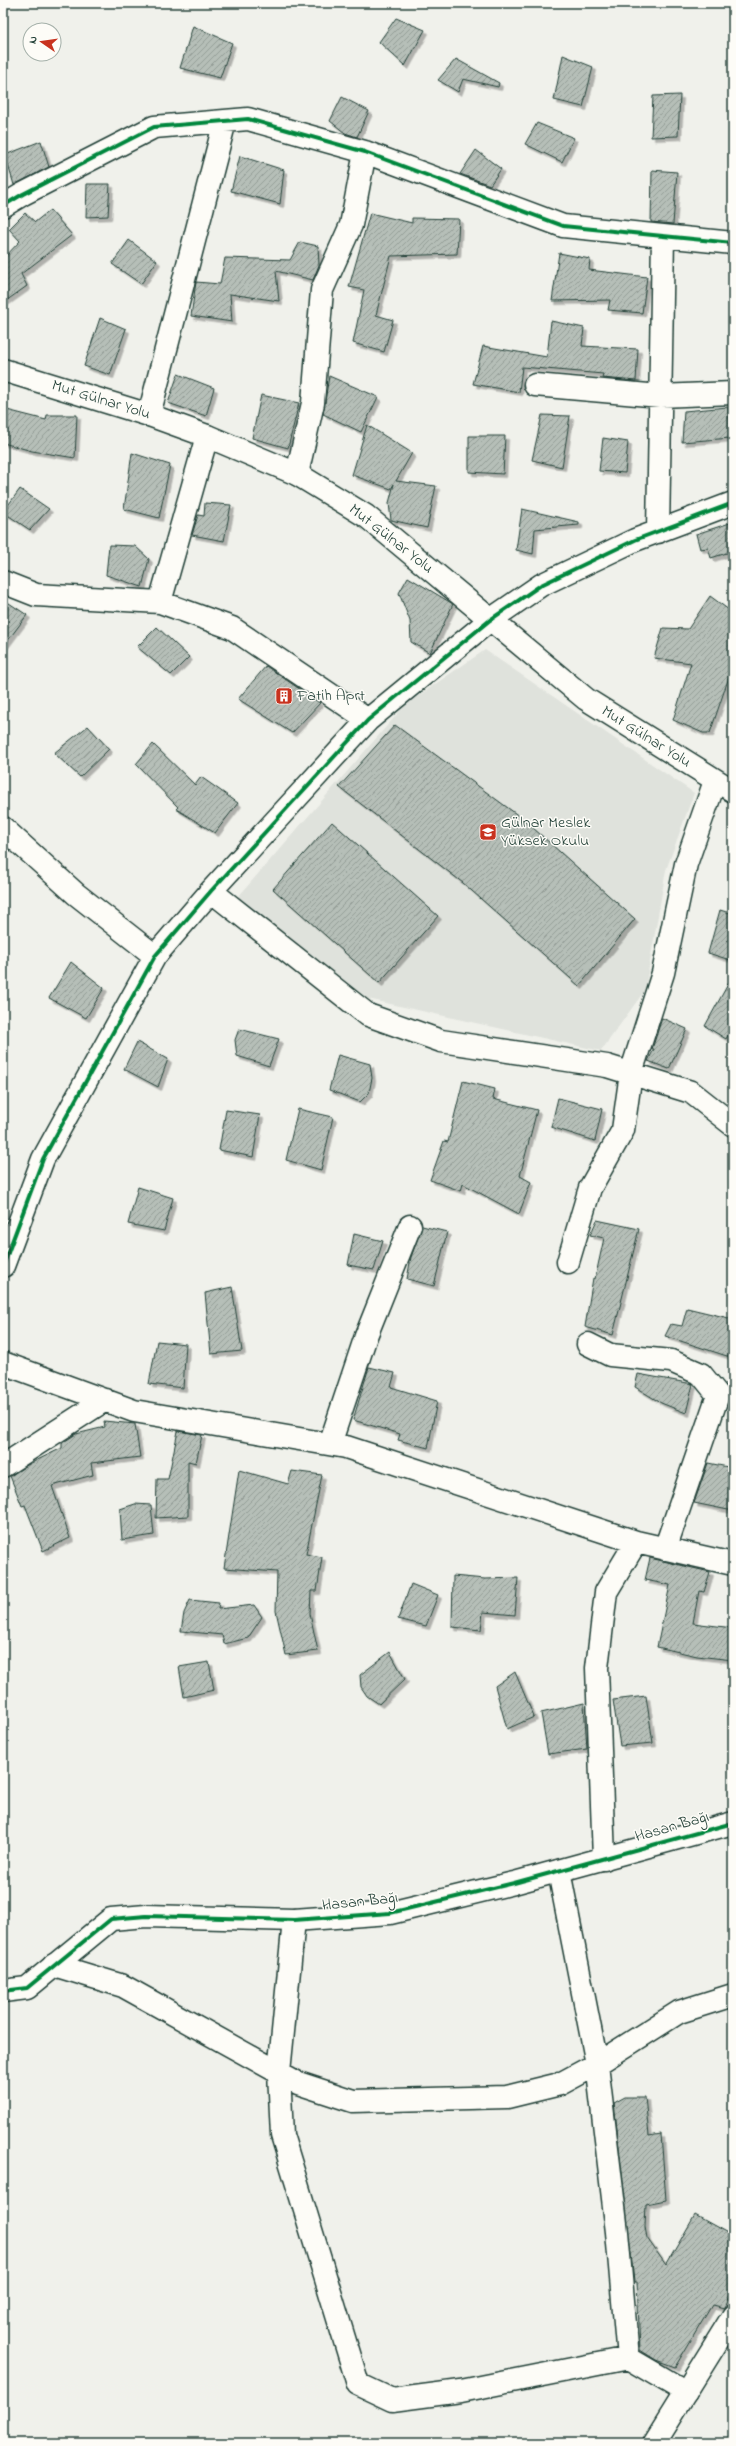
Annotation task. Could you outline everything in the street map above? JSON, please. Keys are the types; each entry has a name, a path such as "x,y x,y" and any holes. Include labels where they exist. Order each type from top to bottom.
{"street":[{"path":"3,206 23,194 154,127 248,119 365,152 563,226 733,243"},
{"path":"149,415 225,121"},
{"path":"297,474 312,402 322,290 350,225 365,152"},
{"path":"658,532 663,236"},
{"name":"Mut Gülnar Yolu","path":"3,370 149,415 207,436 297,474 366,516 586,699 724,786"},
{"path":"535,385 660,396 733,393"},
{"path":"160,602 207,436"},
{"path":"3,1266 43,1159 155,956 211,891 368,720 490,620 541,585 658,532 733,503"},
{"path":"3,582 36,595 160,602 232,628 368,720"},
{"path":"568,1262 590,1188 623,1130 631,1073 663,973 686,864 724,786"},
{"path":"3,828 76,894 155,956"},
{"path":"211,891 368,1015 441,1041 607,1066 631,1073 691,1092 733,1125"},
{"path":"330,1444 366,1336 410,1226"},
{"path":"588,1344 610,1355 671,1361 701,1374 718,1395 666,1549"},
{"path":"3,1363 134,1411 346,1447 636,1542 733,1564"},
{"path":"3,1466 105,1400"},
{"path":"604,1859 597,1668 606,1592 636,1542"},
{"name":"Hasan Bağı","path":"3,1991 27,1988 111,1919 146,1916 294,1920 390,1913 559,1871 733,1823"},
{"path":"559,1871 597,2064 617,2232 628,2358"},
{"path":"294,1920 279,2072 282,2135 358,2384 392,2400 461,2391 628,2358 686,2392"},
{"path":"54,1966 123,1986 298,2082 353,2101 507,2097 560,2084 597,2064 679,2012 733,1995"},
{"path":"654,2443 733,2316"}],"shaded area":[{"name":"Gülnar Meslek Yüksek Okulu","path":"485,650 694,793 666,870 645,990 601,1051 368,999 238,897 406,704"}],"building":[{"path":"396,18 425,30 405,66 379,42"},
{"path":"193,26 232,43 220,78 180,68"},
{"path":"563,55 593,67 583,107 554,100"},
{"path":"456,59 499,83 498,87 463,79 458,92 438,80"},
{"path":"680,95 678,136 651,137 653,96"},
{"path":"342,97 369,111 357,137 345,133 330,121"},
{"path":"537,123 574,138 562,162 525,144"},
{"path":"41,141 49,167 14,185 5,155"},
{"path":"476,150 501,169 490,185 460,174"},
{"path":"240,156 284,170 280,204 231,191"},
{"path":"652,170 677,172 673,224 651,222"},
{"path":"87,184 110,184 108,216 86,217"},
{"path":"50,210 72,235 21,274 27,286 3,303 3,259 20,241 9,229 25,213 35,222"},
{"path":"370,213 412,223 412,218 459,219 457,254 391,256 376,315 393,320 384,352 353,343 364,290 349,287"},
{"path":"129,240 157,261 141,284 112,264"},
{"path":"300,242 318,246 319,265 313,280 276,271 279,301 230,294 232,322 191,316 196,282 220,284 225,258 290,260"},
{"path":"559,253 590,259 589,270 647,277 642,313 608,310 610,300 552,301"},
{"path":"100,318 126,329 110,375 84,366"},
{"path":"551,321 584,328 582,346 638,349 636,381 602,378 603,374 522,367 519,392 473,384 483,346 547,357"},
{"path":"178,374 214,388 206,416 168,403"},
{"path":"329,376 378,397 361,432 323,414"},
{"path":"261,395 299,403 288,448 252,438"},
{"path":"728,407 731,438 682,442 684,411"},
{"path":"3,409 46,420 47,415 77,415 75,458 32,451 3,443"},
{"path":"542,415 570,416 562,467 532,460"},
{"path":"367,425 412,453 396,481 436,486 427,528 391,520 389,503 394,484 391,489 352,475"},
{"path":"469,436 505,436 503,474 469,472"},
{"path":"603,438 628,442 625,473 599,471"},
{"path":"132,453 170,465 159,518 124,509"},
{"path":"20,489 49,509 30,530 3,512"},
{"path":"205,503 231,505 224,541 192,535 198,515 204,516"},
{"path":"522,509 579,522 579,525 535,529 533,554 516,550"},
{"path":"733,522 733,551 711,558 708,548 700,549 696,534"},
{"path":"109,545 135,546 149,559 142,587 106,575"},
{"path":"408,577 453,604 430,653 411,642 410,621 399,593"},
{"path":"710,596 733,613 733,665 710,733 703,733 673,720 691,663 654,658 663,628 688,629"},
{"path":"3,599 27,615 3,647"},
{"path":"157,627 189,657 171,675 137,647"},
{"name":"Fatih Aprt","path":"266,666 320,703 292,733 238,699"},
{"path":"395,725 523,819 635,919 579,986 463,883 339,787"},
{"path":"88,726 109,749 80,777 54,753"},
{"path":"153,744 195,785 201,777 238,803 215,833 176,809 178,807 136,764"},
{"path":"332,822 438,916 379,983 273,889"},
{"path":"720,910 733,914 733,961 708,953"},
{"path":"71,962 104,988 86,1018 49,998"},
{"path":"733,975 733,1026 726,1039 705,1026"},
{"path":"662,1018 687,1029 669,1069 648,1061 654,1049 652,1049"},
{"path":"239,1029 279,1039 269,1066 237,1056 235,1040"},
{"path":"137,1042 168,1059 158,1087 124,1069"},
{"path":"338,1055 370,1064 372,1078 369,1093 360,1102 329,1090"},
{"path":"463,1081 495,1089 493,1099 537,1110 520,1176 531,1182 519,1214 463,1184 461,1191 430,1180 444,1141 448,1142"},
{"path":"558,1098 602,1109 595,1141 551,1127"},
{"path":"298,1109 333,1117 321,1170 286,1160"},
{"path":"226,1110 260,1115 253,1157 219,1150"},
{"path":"138,1187 173,1198 164,1231 128,1224"},
{"path":"597,1220 639,1229 613,1335 585,1327 593,1278 595,1279 604,1238 590,1235"},
{"path":"422,1226 447,1232 434,1286 407,1279 411,1257"},
{"path":"354,1234 383,1241 374,1270 348,1265"},
{"path":"232,1287 242,1351 211,1354 205,1293"},
{"path":"687,1308 733,1319 733,1358 665,1336 671,1324 682,1326"},
{"path":"157,1341 186,1344 183,1388 149,1384"},
{"path":"369,1367 395,1373 391,1387 437,1401 428,1448 398,1440 400,1434 353,1420"},
{"path":"638,1374 693,1384 686,1413 661,1403 635,1387"},
{"path":"104,1421 135,1424 140,1457 91,1463 93,1475 52,1486 70,1538 43,1551 25,1505 22,1506 10,1476 29,1464 62,1448 62,1443 76,1434 105,1427"},
{"path":"178,1431 202,1435 196,1463 188,1461 188,1516 156,1518 157,1479 168,1479"},
{"path":"708,1463 733,1468 733,1511 694,1503"},
{"path":"239,1470 288,1484 292,1471 322,1475 306,1554 322,1557 317,1591 311,1591 310,1614 318,1651 286,1655 276,1611 277,1572 224,1568"},
{"path":"135,1504 151,1505 154,1535 122,1540 120,1509"},
{"path":"650,1558 710,1572 704,1592 699,1591 693,1623 733,1628 733,1660 697,1656 657,1647 670,1585 645,1580"},
{"path":"453,1576 485,1579 518,1578 515,1615 483,1612 481,1630 452,1627"},
{"path":"411,1584 438,1595 426,1626 398,1619"},
{"path":"190,1600 219,1603 218,1609 254,1605 262,1617 248,1638 224,1644 222,1635 181,1631 184,1613"},
{"path":"390,1652 405,1679 379,1704 367,1696 361,1687 360,1675"},
{"path":"209,1662 214,1690 184,1697 179,1667"},
{"path":"515,1672 534,1717 507,1729 495,1686"},
{"path":"646,1696 653,1743 620,1746 613,1700"},
{"path":"584,1703 587,1749 548,1754 541,1713"},
{"path":"625,2097 645,2097 649,2136 661,2134 666,2200 646,2204 645,2227 647,2238 666,2265 695,2215 733,2236 733,2286 724,2308 712,2305 675,2367 656,2360 640,2350 637,2282 634,2282 614,2103"}],"cycle path":[{"path":"3,206 23,194 154,127 248,119 365,152 563,226 733,243"},
{"path":"3,1266 43,1159 155,956 211,891 368,720 490,620 541,585 635,540 733,503"},
{"path":"3,1991 27,1988 111,1919 146,1916 294,1920 390,1913 514,1883 733,1823"}],"place":[{"name":"Fatih Aprt","path":"284,696"},
{"name":"Gülnar Meslek Yüksek Okulu","path":"488,832"}]}
